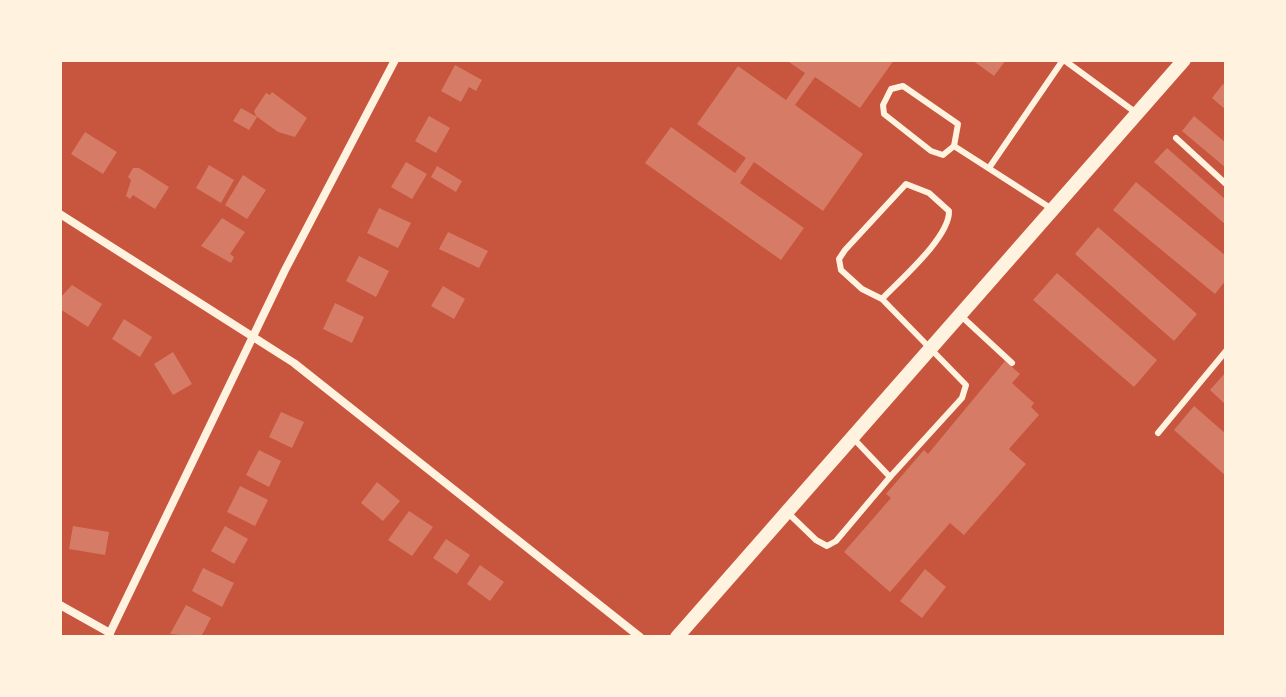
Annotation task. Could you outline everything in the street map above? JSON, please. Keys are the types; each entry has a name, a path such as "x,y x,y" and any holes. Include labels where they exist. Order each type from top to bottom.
{"street":[{"path":"60,605 109,635 285,270 395,60"},
{"path":"677,637 1184,60"},
{"path":"60,214 294,363 640,637"}],"lane":[{"path":"989,168 1064,60 1137,113"},
{"path":"903,86 917,93 958,124 954,146 943,155 931,151 899,129 884,114 883,105 891,89 903,86"},
{"path":"1176,138 1226,184"},
{"path":"954,146 1052,209"},
{"path":"786,511 816,540 827,546 836,541 962,398 966,385 882,299 862,289 841,270 839,259 890,198 906,184 929,193 949,211 950,218 939,238 882,299"},
{"path":"959,314 1012,363"},
{"path":"1158,433 1226,351"},
{"path":"851,437 890,477"}],"building":[{"path":"786,60 894,60 860,108 815,77 795,105 863,154 823,211 754,162 740,183 804,228 781,260 645,163 671,127 735,173 746,158 697,124 738,66 786,100 805,73"},
{"path":"972,60 1006,60 994,76"},
{"path":"455,65 482,80 476,91 469,87 461,102 441,91"},
{"path":"1223,84 1226,86 1226,110 1212,98"},
{"path":"272,92 307,118 295,137 278,132 256,116 254,111 266,93 270,95"},
{"path":"241,108 257,117 249,130 233,121"},
{"path":"429,116 450,128 436,153 415,141"},
{"path":"1194,116 1226,143 1226,168 1182,131"},
{"path":"85,132 117,152 103,174 71,154"},
{"path":"1167,148 1226,200 1226,225 1154,162"},
{"path":"406,162 427,174 412,199 391,187"},
{"path":"209,165 234,180 221,203 196,188"},
{"path":"437,166 462,181 456,192 431,177"},
{"path":"133,168 139,168 169,187 155,209 133,195 130,199 126,196 131,180 128,177"},
{"path":"243,175 266,190 247,219 225,205"},
{"path":"1136,182 1226,256 1226,280 1215,294 1113,210"},
{"path":"379,208 411,223 398,248 367,233"},
{"path":"222,218 245,232 230,254 234,257 231,263 201,246"},
{"path":"1098,227 1197,314 1174,341 1075,254"},
{"path":"448,232 488,251 479,268 439,249"},
{"path":"359,256 389,271 376,297 346,281"},
{"path":"1057,273 1157,360 1134,387 1033,300"},
{"path":"72,285 102,304 88,327 60,309 60,298"},
{"path":"443,286 465,299 454,319 431,306"},
{"path":"335,303 364,317 352,343 323,329"},
{"path":"124,319 152,337 140,357 112,339"},
{"path":"173,352 192,384 173,395 154,364"},
{"path":"1005,361 1020,374 1012,383 1034,403 1031,407 1039,415 1009,449 1026,464 964,535 950,523 890,592 844,552 891,498 886,494 924,450 928,454"},
{"path":"1226,372 1226,405 1210,390"},
{"path":"1194,406 1226,434 1226,476 1174,430"},
{"path":"281,412 304,422 292,448 269,437"},
{"path":"259,450 281,461 269,487 246,475"},
{"path":"377,482 400,501 383,521 361,503"},
{"path":"240,486 268,500 255,526 227,512"},
{"path":"409,511 433,527 412,556 388,540"},
{"path":"73,526 109,532 105,555 69,549"},
{"path":"225,526 248,539 234,564 211,551"},
{"path":"446,539 470,555 457,574 433,558"},
{"path":"480,565 504,582 490,601 467,584"},
{"path":"203,568 234,583 222,607 192,591"},
{"path":"925,569 946,587 922,618 900,601"},
{"path":"186,605 211,618 201,637 170,634"}]}
